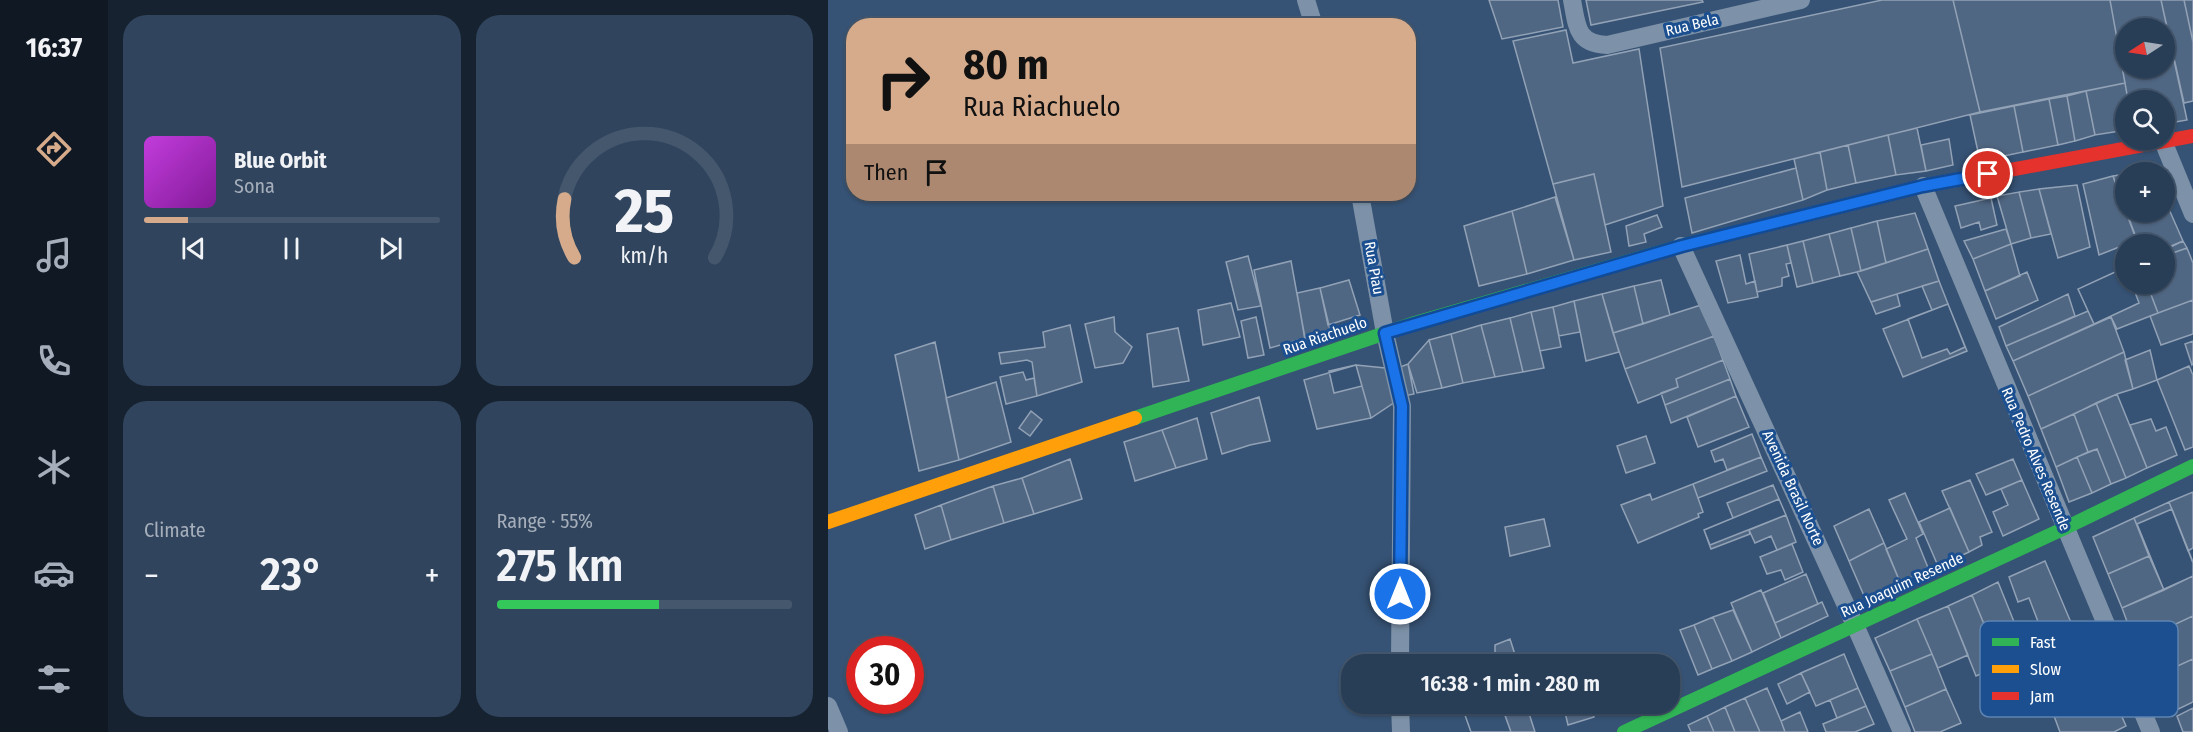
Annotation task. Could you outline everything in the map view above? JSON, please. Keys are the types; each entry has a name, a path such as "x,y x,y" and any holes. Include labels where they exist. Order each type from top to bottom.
{"street":[{"path":"1306,0 1312,18"},
{"name":"Rua Bela","path":"1572,0 1578,29 1584,39 1595,45 1607,45 1801,0"},
{"name":"Rua Riachuelo","path":"2175,139 2193,136"},
{"name":"Rua Riachuelo","path":"828,522 1385,333 1682,246 1923,186 2115,150"},
{"path":"2167,150 2193,214"},
{"name":"Rua Pedro Alves Resende","path":"1923,186 2104,621"},
{"name":"Rua Piau","path":"1361,201 1385,333 1402,406 1400,654"},
{"name":"Avenida Brasil Norte","path":"1682,246 1902,732"},
{"name":"Rua Joaquim Resende","path":"1624,732 2065,528 2193,466"},
{"path":"828,706 839,732"},
{"path":"1400,714 1401,732"},
{"name":"Rua Pedro Alves Resende","path":"2145,717 2151,732"}],"building":[{"path":"1489,0 1558,0 1563,27 1502,39"},
{"path":"1586,0 1702,0 1703,2 1591,25"},
{"path":"1882,0 1953,0 1980,112 1682,187 1660,48"},
{"path":"1953,0 2110,0 2115,28 2115,78 2124,78 2125,83 1980,112"},
{"path":"2110,0 2161,0 2165,18 2115,18 2115,28"},
{"path":"2161,0 2184,0 2193,42 2193,101 2184,103 2175,63 2175,18 2165,18"},
{"path":"2184,0 2193,0 2193,42"},
{"path":"1566,30 1573,63 1639,49 1663,206 1605,225 1594,174 1553,184 1513,41"},
{"path":"2175,65 2187,120 2175,122 2175,90 2126,90 2124,78 2175,78"},
{"path":"2125,83 2126,90 2115,90 2115,132 2095,135 2086,91"},
{"path":"2086,91 2095,135 2075,141 2067,96"},
{"path":"2067,96 2075,141 2058,145 2049,99"},
{"path":"2049,99 2058,145 2023,152 2014,106"},
{"path":"2014,106 2023,152 1980,161 1970,115"},
{"path":"1917,128 1926,171 1896,175 1888,135"},
{"path":"1888,135 1896,175 1856,183 1848,145"},
{"path":"1949,139 1953,165 1926,171 1921,145"},
{"path":"1848,145 1856,183 1827,190 1820,152"},
{"path":"1820,152 1827,190 1803,200 1794,159"},
{"path":"1796,168 1803,200 1692,233 1685,198"},
{"path":"1594,174 1611,252 1574,260 1553,184"},
{"path":"2113,176 2115,222 2130,222 2135,234 2115,234 2115,249 2099,255 2083,184"},
{"path":"2077,185 2090,247 2058,258 2039,189"},
{"path":"2039,189 2051,234 2031,238 2019,192"},
{"path":"2019,192 2031,238 2011,244 1997,196"},
{"path":"1555,197 1574,260 1527,274 1512,211"},
{"path":"1991,198 1997,225 1981,230 1979,222 1961,228 1955,206"},
{"path":"1512,211 1527,274 1479,286 1464,226"},
{"path":"1915,213 1928,249 1886,263 1877,221"},
{"path":"1657,215 1662,227 1644,234 1646,242 1629,246 1626,226"},
{"path":"1877,221 1886,263 1861,271 1851,228"},
{"path":"2130,222 2175,222 2183,241 2175,244 2175,234 2134,234"},
{"path":"1851,228 1861,271 1840,276 1829,234"},
{"path":"2006,229 2011,244 1973,259 1964,241"},
{"path":"1829,234 1840,276 1813,283 1803,241"},
{"path":"1803,241 1813,283 1797,287 1787,245"},
{"path":"2183,241 2187,248 2175,252 2175,245"},
{"path":"2011,244 2020,276 1985,291 1973,259"},
{"path":"1787,245 1791,263 1786,264 1789,276 1782,278 1782,286 1757,292 1749,254"},
{"path":"2187,248 2193,263 2193,300 2158,313 2151,294 2175,294 2175,252"},
{"path":"1928,249 1939,281 1871,302 1857,272"},
{"path":"1740,255 1746,284 1755,281 1758,297 1728,303 1716,261"},
{"path":"1248,256 1261,306 1238,310 1226,262"},
{"path":"1291,261 1305,338 1270,348 1254,270"},
{"path":"2027,272 2038,300 1996,319 1985,291"},
{"path":"2115,272 2115,294 2151,294 2158,313 2117,329 2111,317 2094,324 2078,289"},
{"path":"2115,272 2115,294 2136,294 2139,303 2094,324 2078,289"},
{"path":"1349,280 1360,315 1328,325 1320,288"},
{"path":"1661,280 1670,315 1643,324 1634,286"},
{"path":"1939,281 1948,304 1932,310 1922,286"},
{"path":"1634,286 1643,324 1613,333 1602,294"},
{"path":"1320,288 1332,338 1306,346 1297,293"},
{"path":"1602,294 1619,352 1586,361 1574,301"},
{"path":"1897,294 1900,306 1876,314 1871,302"},
{"path":"2068,294 2075,316 2006,346 1999,327"},
{"path":"2193,300 2193,334 2161,345 2150,316"},
{"path":"1574,301 1580,332 1559,336 1553,307"},
{"path":"1231,303 1240,337 1203,345 1198,310"},
{"path":"1948,304 1967,351 1903,377 1883,329"},
{"path":"1948,304 1965,347 1950,354 1947,349 1922,358 1908,319"},
{"path":"1701,305 1714,336 1625,369 1613,333"},
{"path":"1553,307 1561,347 1540,351 1531,312"},
{"path":"2088,311 2094,324 2013,361 2006,346"},
{"path":"1531,312 1544,368 1523,372 1510,318"},
{"path":"1114,317 1115,332 1132,347 1123,363 1095,368 1085,324"},
{"path":"1256,317 1264,355 1248,358 1241,321"},
{"path":"2111,317 2124,352 2028,396 2013,361"},
{"path":"1510,318 1523,372 1495,377 1481,325"},
{"path":"1070,325 1082,382 1037,396 1032,362 1027,360 1001,364 999,353 1045,347 1043,332"},
{"path":"1481,325 1495,377 1463,383 1451,334"},
{"path":"1178,328 1189,381 1153,387 1147,334"},
{"path":"1451,334 1463,383 1442,388 1429,340"},
{"path":"1714,336 1723,360 1676,379 1678,387 1638,403 1625,369"},
{"path":"1429,340 1442,388 1417,393 1408,364"},
{"path":"2193,341 2193,364 2192,365 2185,344"},
{"path":"935,342 959,460 919,471 895,355"},
{"path":"2150,350 2157,380 2133,389 2125,360"},
{"path":"2124,352 2133,389 2041,429 2028,396"},
{"path":"1723,360 1730,379 1665,405 1661,393 1678,387 1676,379"},
{"path":"1408,364 1414,394 1404,396 1395,369"},
{"path":"1356,365 1362,386 1334,393 1329,371"},
{"path":"1356,365 1395,369 1404,396 1371,418"},
{"path":"1356,365 1371,418 1317,429 1304,380"},
{"path":"2189,366 2193,375 2193,447 2185,450 2157,380"},
{"path":"1023,372 1026,380 1034,378 1037,396 1006,404 1000,377"},
{"path":"1730,379 1736,396 1671,423 1665,405"},
{"path":"996,382 1011,442 959,460 946,398"},
{"path":"2117,394 2147,468 2126,478 2096,403"},
{"path":"1736,396 1749,427 1698,447 1687,417"},
{"path":"1259,397 1270,441 1222,454 1211,413"},
{"path":"2096,403 2126,478 2111,484 2097,449 2088,452 2074,414"},
{"path":"1031,411 1042,420 1030,436 1019,428"},
{"path":"2074,414 2088,452 2056,467 2041,429"},
{"path":"1197,418 1207,459 1176,468 1162,430"},
{"path":"2151,419 2156,431 2166,427 2177,455 2147,468 2130,425"},
{"path":"1162,430 1176,468 1135,481 1124,442"},
{"path":"1752,434 1761,457 1727,470 1723,459 1715,462 1711,451"},
{"path":"1646,436 1655,463 1626,473 1617,446"},
{"path":"2097,449 2111,484 2092,493 2077,457"},
{"path":"1761,457 1767,471 1698,498 1693,484"},
{"path":"2077,457 2092,493 2069,502 2056,467"},
{"path":"1070,459 1082,499 1034,514 1022,478"},
{"path":"2013,459 2022,480 1986,495 1976,474"},
{"path":"1022,478 1034,514 1004,523 993,486"},
{"path":"1970,480 1992,532 1980,537 1982,545 1969,552 1942,491"},
{"path":"2022,480 2039,519 2003,536 1993,512 2008,505 2001,489"},
{"path":"1693,484 1703,512 1698,514 1699,517 1638,543 1621,505 1650,494 1652,500"},
{"path":"1773,485 1779,499 1733,518 1727,503"},
{"path":"993,486 1004,523 951,540 941,505"},
{"path":"2193,492 2193,548 2188,551 2169,502"},
{"path":"1905,493 1923,534 1916,538 1929,570 1900,582 1886,549 1907,539 1889,500"},
{"path":"1779,499 1786,515 1749,530 1750,534 1711,549 1704,530"},
{"path":"1779,499 1786,515 1710,545 1704,530"},
{"path":"2169,502 2193,563 2193,576 2164,590 2134,518"},
{"path":"941,505 951,540 925,549 915,515"},
{"path":"1950,508 1969,552 1938,566 1919,522"},
{"path":"1869,509 1884,543 1849,561 1834,526"},
{"path":"2172,509 2193,562 2193,576 2164,590 2137,524"},
{"path":"1786,515 1796,542 1777,550 1771,536 1755,543 1749,530"},
{"path":"2134,518 2149,556 2108,574 2093,537"},
{"path":"1544,519 1550,546 1510,556 1505,527"},
{"path":"1884,543 1900,582 1865,598 1849,561"},
{"path":"1792,544 1803,572 1785,580 1781,570 1767,574 1760,557"},
{"path":"2149,556 2164,590 2122,608 2108,574"},
{"path":"2045,561 2070,621 2038,621 2029,598 2018,602 2009,577"},
{"path":"1806,574 1818,604 1775,623 1763,593"},
{"path":"2193,576 2193,616 2178,623 2178,621 2127,621 2122,608"},
{"path":"1998,582 2014,621 1983,621 1972,595"},
{"path":"1761,590 1781,638 1752,652 1731,603"},
{"path":"1972,595 1983,621 1980,621 1980,674 1976,676 1948,606"},
{"path":"1822,602 1828,616 1781,638 1775,623"},
{"path":"1948,606 1968,655 1938,668 1917,619"},
{"path":"1733,610 1752,652 1732,661 1713,617"},
{"path":"2193,616 2193,659 2178,666 2178,623"},
{"path":"1713,617 1732,661 1712,669 1694,625"},
{"path":"1917,619 1932,654 1890,671 1875,638"},
{"path":"1694,625 1712,669 1698,675 1680,630"},
{"path":"1510,639 1515,654 1495,654 1495,645"},
{"path":"1844,654 1858,688 1816,706 1801,673"},
{"path":"1932,654 1946,689 1905,707 1890,671"},
{"path":"2193,659 2193,702 2178,709 2178,666"},
{"path":"1801,673 1810,692 1787,704 1778,684"},
{"path":"1767,688 1785,732 1760,732 1745,698"},
{"path":"1858,688 1866,706 1837,718 1830,700"},
{"path":"1946,689 1961,723 1940,732 1915,732 1905,707"},
{"path":"1745,698 1760,732 1735,732 1725,707"},
{"path":"1866,706 1874,724 1855,732 1826,732 1823,724"},
{"path":"1725,707 1735,732 1714,732 1707,716"},
{"path":"2193,708 2193,732 2183,732 2178,716"},
{"path":"1800,712 1808,732 1785,732 1781,721"},
{"path":"1465,714 1505,714 1511,732 1471,732"},
{"path":"1465,714 1505,714 1511,732 1471,732"},
{"path":"1504,714 1529,714 1535,732 1511,732"},
{"path":"1565,714 1593,714 1594,717 1568,725"},
{"path":"1707,716 1714,732 1691,732 1688,725"},
{"path":"2054,717 2122,717 2126,726 2114,732 2060,732"}],"traffic: fast":[{"path":"1135,418 1415,323 1681,246 1750,229"},
{"path":"1624,732 2065,528 2193,466"}],"traffic: slow":[{"path":"1750,229 1923,186 1972,177"},
{"path":"828,522 1135,418"}],"traffic: jam":[{"path":"1972,177 2193,136"}],"route":[{"path":"1400,594 1402,406 1385,333 1415,322 1682,246 1923,186 1988,174"}]}
